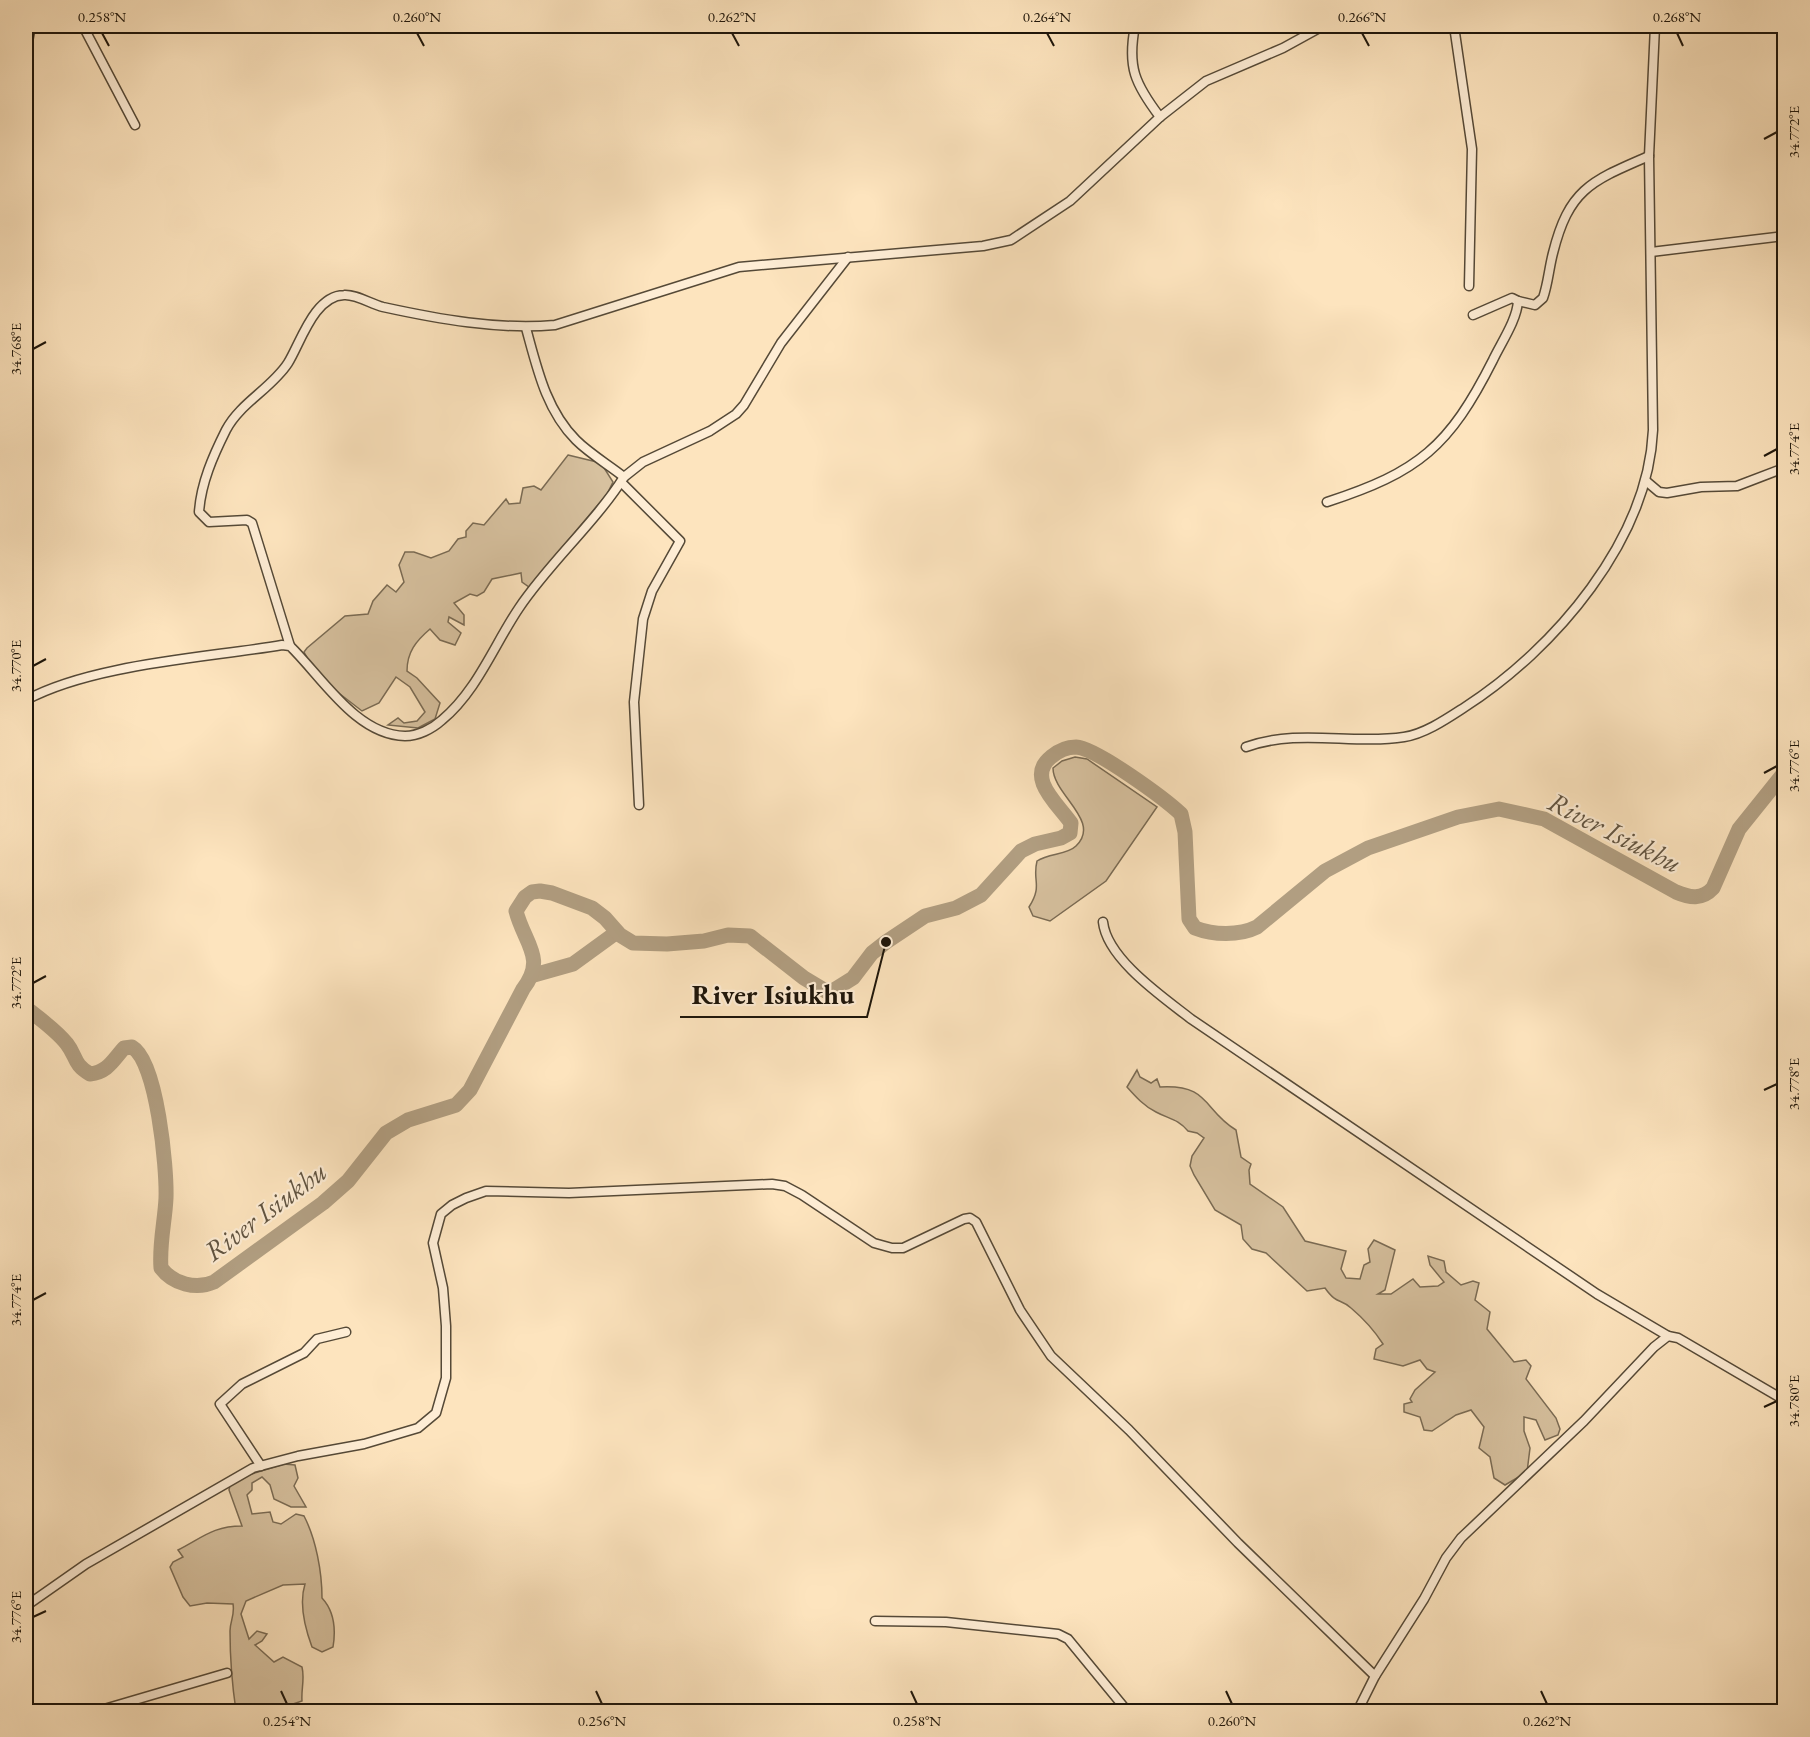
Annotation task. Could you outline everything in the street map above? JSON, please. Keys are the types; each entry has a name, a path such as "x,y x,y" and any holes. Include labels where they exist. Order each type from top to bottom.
{"street":[{"path":"26,52 31,26"},
{"path":"83,26 135,125"},
{"path":"1135,26 1133,74 1137,85 1160,117"},
{"path":"849,257 782,343 744,405 736,414 710,431 644,462 622,479 520,607 480,674 461,700 442,721 424,732 406,736 380,732 353,712 290,646 252,523 247,520 208,522 199,512 200,494 228,427 285,368 319,309 328,300 344,295 381,307 456,320 526,328 555,325 739,267 849,257 983,246 1011,240 1070,201 1160,117 1206,81 1283,48 1323,26"},
{"path":"1454,26 1472,148 1469,286"},
{"path":"1246,747 1266,740 1291,737 1405,737 1446,719 1474,701 1528,658 1566,619 1604,569 1632,522 1652,459 1649,156 1655,26"},
{"path":"1473,315 1512,298 1535,305 1543,298 1560,226 1573,200 1594,183 1649,156"},
{"path":"1651,252 1785,236"},
{"path":"1327,502 1394,476 1437,447 1476,393 1501,344 1518,301"},
{"path":"526,328 548,399 561,421 577,441 622,479 680,542 652,591 643,619 634,702 639,806"},
{"path":"1646,482 1659,492 1667,494 1701,488 1737,486 1785,468"},
{"path":"26,700 54,688 100,674 282,645 290,646"},
{"path":"1103,921 1104,930 1112,944 1131,969 1191,1019 1598,1294 1668,1336 1678,1338 1785,1400"},
{"path":"26,1606 86,1564 158,1521 261,1466 298,1456 364,1444 418,1428 436,1413 446,1378 446,1326 442,1288 433,1243 441,1214 452,1205 486,1191 569,1193 750,1183 772,1184 785,1186 802,1195 864,1237 892,1248 903,1248 970,1218 980,1227 1020,1311 1051,1356 1130,1430 1238,1543 1375,1676"},
{"path":"261,1466 220,1404 242,1384 304,1353 317,1339 346,1332"},
{"path":"1357,1712 1375,1676 1424,1599 1446,1558 1461,1538 1584,1421 1654,1347 1668,1336"},
{"path":"875,1621 946,1622 1058,1634 1068,1639 1128,1712"},
{"path":"94,1712 227,1673"}],"shaded area":[{"path":"568,455 601,463 613,482 607,494 529,587 522,582 521,573 492,579 484,592 477,596 470,594 454,603 464,615 464,625 449,617 448,622 461,633 455,645 440,640 430,629 417,643 409,658 407,671 417,678 440,703 435,719 418,728 388,725 398,718 404,723 417,721 425,712 410,687 396,677 379,703 362,711 318,677 304,652 345,616 368,614 373,601 387,585 396,592 404,582 399,565 405,552 414,552 431,558 449,551 458,539 466,537 466,531 473,523 484,525 506,499 509,504 520,503 523,488 534,486 541,490"},
{"path":"1075,757 1087,759 1157,807 1106,881 1050,921 1033,916 1029,907 1036,888 1037,861 1072,849 1082,837 1083,827 1080,817 1060,788 1053,768 1062,761"},
{"path":"1137,1070 1140,1077 1151,1083 1157,1079 1160,1087 1176,1087 1197,1094 1236,1130 1241,1157 1251,1164 1250,1184 1283,1207 1305,1241 1346,1251 1341,1269 1346,1278 1360,1279 1364,1265 1370,1262 1368,1249 1374,1240 1395,1250 1385,1290 1378,1294 1391,1294 1413,1279 1420,1287 1438,1286 1444,1282 1430,1265 1428,1256 1444,1261 1446,1272 1461,1285 1473,1281 1479,1283 1475,1300 1490,1312 1487,1329 1514,1362 1526,1360 1531,1366 1526,1379 1556,1418 1560,1429 1558,1435 1545,1440 1536,1420 1524,1417 1524,1431 1530,1448 1527,1472 1505,1485 1494,1478 1490,1457 1479,1448 1484,1427 1471,1410 1456,1415 1432,1431 1424,1430 1420,1417 1404,1412 1404,1404 1412,1402 1410,1399 1415,1390 1435,1372 1427,1369 1420,1360 1403,1366 1374,1359 1376,1349 1383,1344 1356,1312 1333,1297 1325,1288 1307,1291 1266,1253 1252,1249 1243,1239 1241,1225 1215,1210 1190,1166 1192,1156 1204,1138 1152,1110 1137,1098 1127,1087"},
{"path":"284,1464 295,1465 298,1478 294,1486 306,1507 291,1507 274,1499 270,1485 262,1477 252,1483 252,1490 247,1495 252,1514 270,1512 273,1522 281,1524 296,1514 304,1516 318,1556 322,1598 330,1609 334,1621 333,1647 322,1652 312,1647 304,1616 305,1584 283,1585 246,1601 241,1614 249,1639 257,1631 267,1634 255,1645 274,1662 283,1657 302,1667 302,1701 272,1711 236,1711 230,1652 233,1604 207,1603 190,1606 183,1597 170,1567 173,1562 183,1557 178,1550 215,1530 242,1526 229,1490 230,1485 245,1476"}],"waterway":[{"name":"River Isiukhu","path":"26,1008 63,1039 78,1064 90,1074 106,1068 124,1048 132,1047 141,1056 154,1093 165,1164 166,1198 161,1268 178,1282 200,1285 214,1282 323,1203 348,1181 386,1133 408,1120 456,1105 470,1090 530,978 533,968 532,950 516,911 525,897 532,892 552,893 592,908 605,918 620,935 633,943 667,944 704,941 728,935 750,936 804,978 829,993 853,978 872,953 925,916 956,908 981,895 1021,851 1070,833 1071,823 1047,791 1041,774 1044,765 1051,757 1069,748 1076,747 1099,756 1146,786 1181,814 1185,832 1189,919 1195,928 1226,933 1242,932 1257,927 1325,871 1368,848 1458,817 1499,809 1544,819 1676,892 1691,897 1705,895 1713,888 1739,829 1784,773"},
{"name":"River Isiukhu","path":"534,975 573,964 617,932"}],"place":[{"name":"River Isiukhu","path":"886,942"}]}
